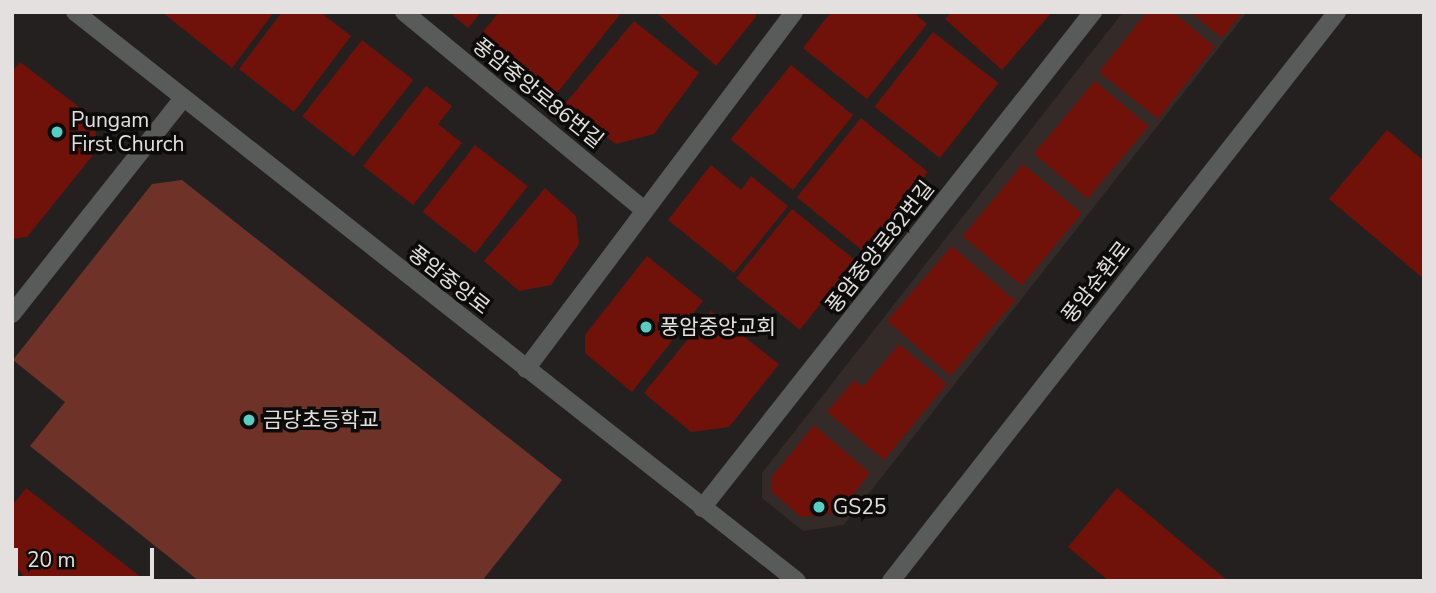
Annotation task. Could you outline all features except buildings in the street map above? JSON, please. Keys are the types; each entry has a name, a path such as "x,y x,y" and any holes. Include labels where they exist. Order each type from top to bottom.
{"street":[{"name":"풍암중앙로","path":"75,12 181,102 797,581"},
{"name":"풍암중앙로86번길","path":"404,12 643,209"},
{"path":"526,369 643,209 794,12"},
{"name":"풍암중앙로82번길","path":"702,508 1093,12"},
{"name":"풍암순환로","path":"891,581 1337,12"},
{"path":"14,308 181,102"}],"shaded area":[{"path":"1123,12 1247,12 844,525 803,531 762,498 762,473"},
{"name":"금당초등학교","path":"182,180 562,480 482,581 199,581 30,446 65,402 13,360 152,184"}],"place":[{"name":"Pungam First Church","path":"57,132"},
{"name":"풍암중앙교회","path":"646,327"},
{"name":"금당초등학교","path":"249,420"},
{"name":"GS25","path":"819,507"}]}
